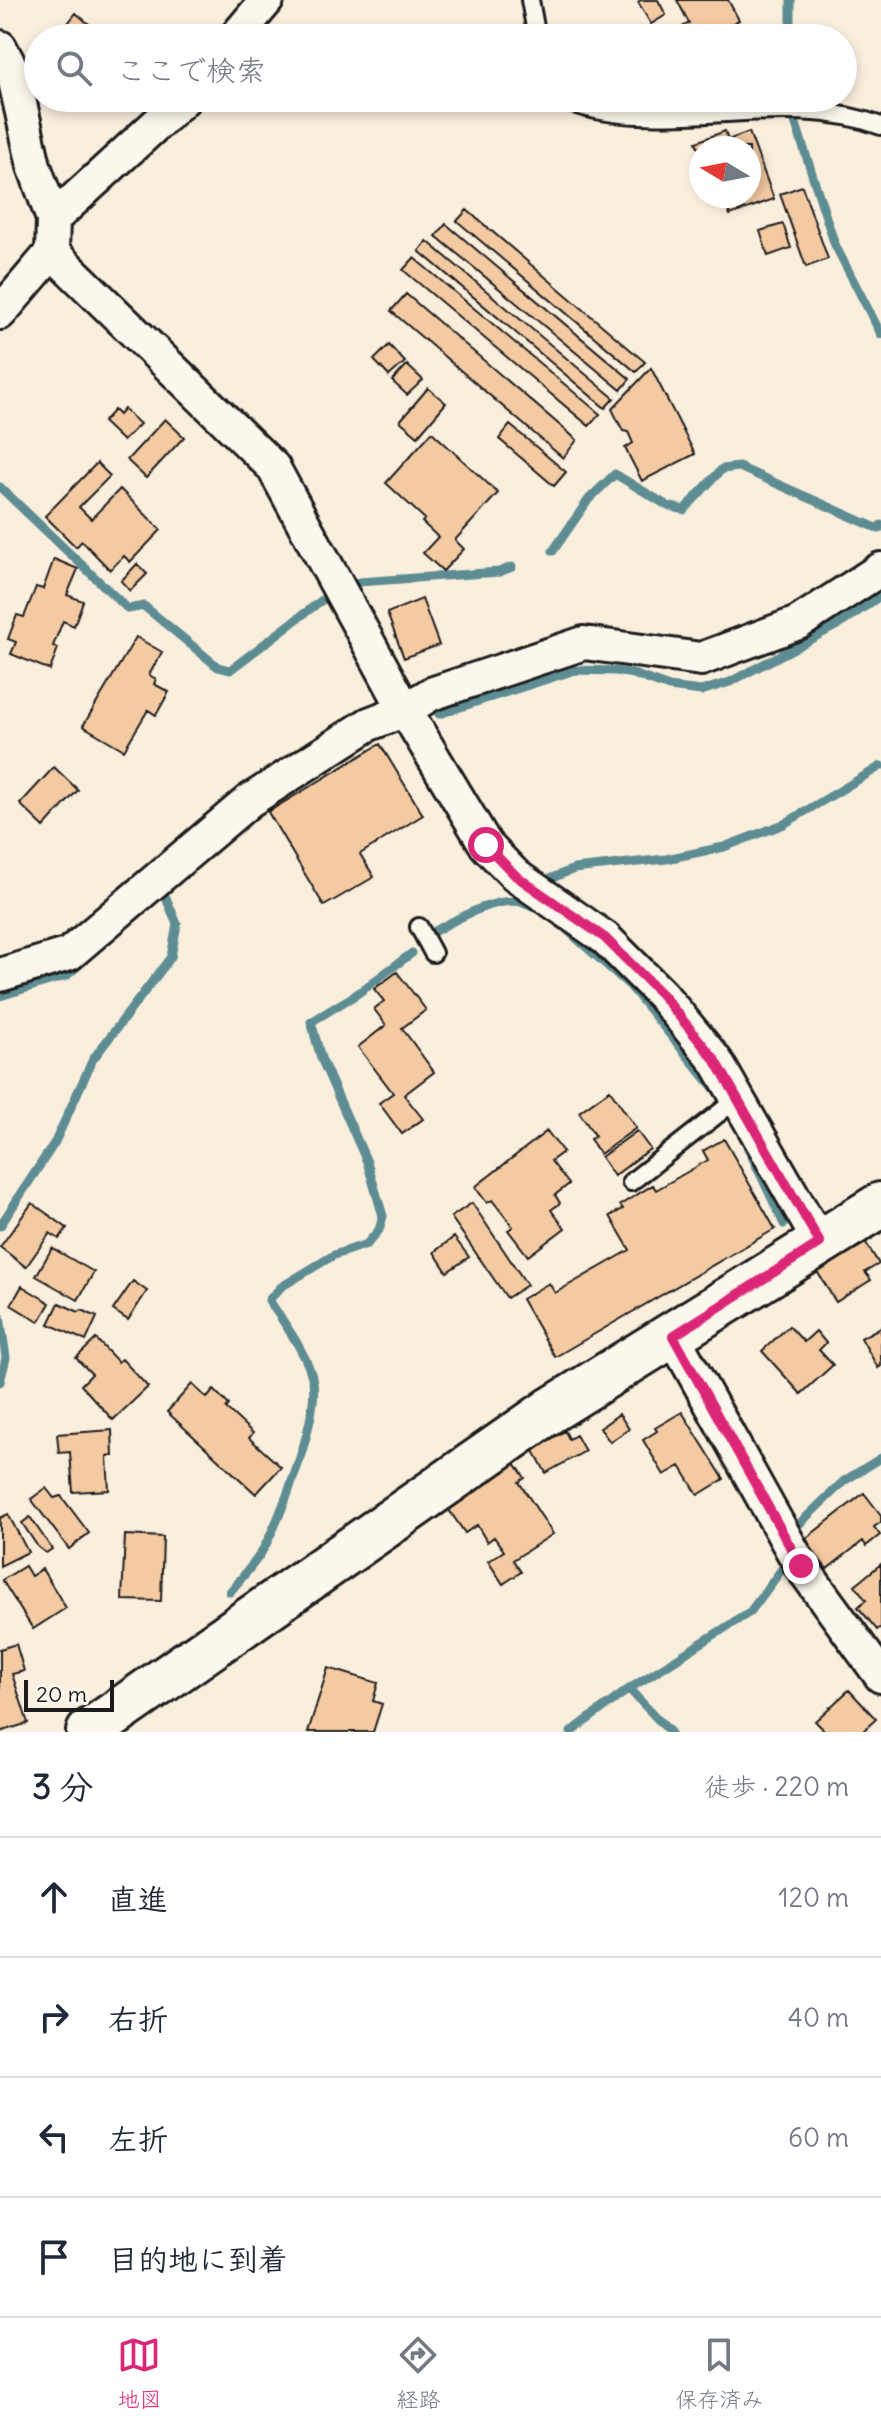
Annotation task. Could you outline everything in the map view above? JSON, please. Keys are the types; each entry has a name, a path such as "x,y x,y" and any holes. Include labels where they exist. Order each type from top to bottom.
{"street":[{"path":"247,24 267,0"},
{"path":"0,47 13,72 34,166 53,219 52,252 0,313"},
{"path":"53,219 170,112"},
{"path":"52,252 273,467 405,710 486,845 516,876 605,938 662,995 716,1061 820,1243"},
{"path":"0,975 69,954 249,801 369,724 405,710 431,694 584,643 701,659 798,623 881,569"},
{"path":"89,1732 551,1410 881,1205"},
{"path":"673,1336 801,1566 876,1661"}],"lane":[{"path":"530,0 534,24"},
{"path":"597,112 680,116 764,112"},
{"path":"818,112 881,126"},
{"path":"419,927 433,953"},
{"path":"631,1182 737,1099"}],"building":[{"path":"658,0 666,15 651,24 638,2"},
{"path":"677,0 728,0 739,20 731,24 689,23"},
{"path":"76,13 89,24 67,24"},
{"path":"761,164 774,199 761,204"},
{"path":"802,186 828,259 806,267 780,194"},
{"path":"727,208 749,208 730,215"},
{"path":"467,210 645,362 636,372 457,221"},
{"path":"446,224 630,379 621,390 436,236"},
{"path":"783,224 791,248 768,256 760,231"},
{"path":"427,241 614,398 605,408 419,251"},
{"path":"414,258 600,414 589,426 403,270"},
{"path":"406,294 577,440 563,458 391,311"},
{"path":"389,345 405,362 389,376 374,360"},
{"path":"407,365 423,380 407,395 392,381"},
{"path":"651,368 695,454 642,481 625,448 633,443 612,409"},
{"path":"428,388 446,403 418,436 400,421"},
{"path":"124,409 140,424 123,441 103,422 114,410 119,415"},
{"path":"165,419 184,437 146,478 127,460"},
{"path":"510,425 566,472 554,486 499,439"},
{"path":"432,432 498,493 455,540 464,549 443,571 423,553 438,537 422,522 425,519 386,483"},
{"path":"97,463 110,476 79,507 91,519 120,489 161,530 130,562 124,556 110,570 82,541 76,547 45,516"},
{"path":"54,559 78,569 67,595 83,601 74,626 63,621 53,646 58,648 50,670 11,654 16,642 8,639 17,615 24,617 36,587 43,589"},
{"path":"137,564 147,574 130,591 121,581"},
{"path":"422,599 439,645 404,658 387,613"},
{"path":"136,637 162,652 149,675 156,679 154,684 169,692 156,715 148,710 124,750 83,726"},
{"path":"380,744 423,815 360,854 374,877 324,906 268,812"},
{"path":"54,767 78,790 44,827 20,804"},
{"path":"397,972 426,1010 402,1028 434,1072 404,1095 423,1119 402,1134 379,1103 393,1093 358,1047 386,1025 374,1009 384,1001 374,989"},
{"path":"610,1090 636,1128 600,1154 590,1139 595,1136 579,1112"},
{"path":"547,1131 563,1152 551,1161 569,1184 555,1195 560,1203 551,1210 565,1228 528,1256 508,1230 513,1227 492,1200 487,1203 475,1187"},
{"path":"637,1131 650,1149 614,1176 601,1157"},
{"path":"724,1139 775,1229 555,1357 522,1299 549,1283 555,1293 630,1250 610,1216 623,1209 620,1205 653,1185 656,1190 708,1160 703,1151"},
{"path":"32,1203 67,1228 59,1239 50,1233 26,1267 0,1247"},
{"path":"472,1203 527,1285 507,1298 451,1217"},
{"path":"454,1237 469,1257 447,1272 434,1252"},
{"path":"866,1243 879,1264 865,1272 871,1280 836,1302 815,1268 847,1248 850,1252"},
{"path":"52,1248 94,1272 78,1300 36,1276"},
{"path":"133,1281 147,1291 128,1320 113,1310"},
{"path":"22,1286 50,1303 39,1322 11,1305"},
{"path":"59,1303 97,1317 86,1341 49,1324"},
{"path":"789,1326 804,1342 816,1331 826,1343 819,1350 833,1365 801,1394 762,1351"},
{"path":"881,1327 881,1366 878,1368 861,1338"},
{"path":"96,1339 118,1362 122,1359 148,1387 113,1420 81,1385 92,1374 76,1358"},
{"path":"192,1384 207,1398 214,1390 229,1405 226,1408 253,1433 249,1438 281,1467 256,1494 167,1412"},
{"path":"682,1412 724,1479 698,1495 680,1466 664,1475 643,1440 657,1431 655,1428"},
{"path":"619,1414 629,1429 610,1442 600,1428"},
{"path":"112,1430 113,1456 107,1456 109,1490 73,1492 70,1452 59,1453 57,1434"},
{"path":"565,1431 569,1439 576,1435 585,1451 546,1473 533,1449"},
{"path":"515,1463 525,1478 519,1482 553,1534 513,1560 521,1572 503,1584 488,1561 504,1551 494,1537 487,1542 477,1525 465,1533 447,1507"},
{"path":"46,1488 54,1498 61,1496 89,1533 69,1549 31,1499"},
{"path":"864,1493 881,1515 881,1522 874,1527 880,1535 866,1546 863,1541 827,1569 804,1540"},
{"path":"8,1514 28,1552 0,1566 0,1518"},
{"path":"30,1517 52,1549 46,1553 38,1547 22,1523"},
{"path":"125,1535 163,1537 161,1601 122,1600"},
{"path":"881,1564 881,1627 877,1630 858,1607 866,1600 855,1585"},
{"path":"25,1566 31,1576 42,1569 66,1608 33,1629 2,1580"},
{"path":"16,1644 24,1671 12,1674 28,1723 0,1732 0,1649"},
{"path":"328,1668 378,1683 373,1701 382,1704 373,1732 308,1732"},
{"path":"849,1690 876,1719 862,1732 826,1732 815,1721"}],"waterway":[{"path":"791,0 791,24"},
{"path":"795,121 835,245 881,334"},
{"path":"553,551 589,499 615,474 668,506 684,510 722,469 739,467 879,529 881,525"},
{"path":"0,487 128,609 144,606 218,667 230,670 326,597 328,600"},
{"path":"359,582 499,572 512,567"},
{"path":"439,714 575,670 616,671 669,687 701,691 730,682 843,622 881,595"},
{"path":"547,880 574,869 666,859 724,847 784,824 881,766"},
{"path":"0,1226 55,1142 93,1059 171,957 177,924 164,893"},
{"path":"435,931 496,903 509,901 532,906"},
{"path":"567,930 630,986 717,1092"},
{"path":"230,1592 261,1553 278,1518 304,1443 313,1398 311,1372 269,1300 281,1287 334,1255 367,1244 379,1230 383,1216 367,1162 321,1058 311,1022 357,994 412,953"},
{"path":"0,996 66,976 84,961"},
{"path":"747,1146 784,1224"},
{"path":"0,1316 6,1358 0,1382"},
{"path":"795,1528 844,1481 881,1458"},
{"path":"571,1732 629,1689 750,1612 782,1569"},
{"path":"629,1689 670,1732"}],"route":[{"path":"486,845 516,876 605,938 662,995 716,1061 820,1243 673,1336 801,1566"}]}
